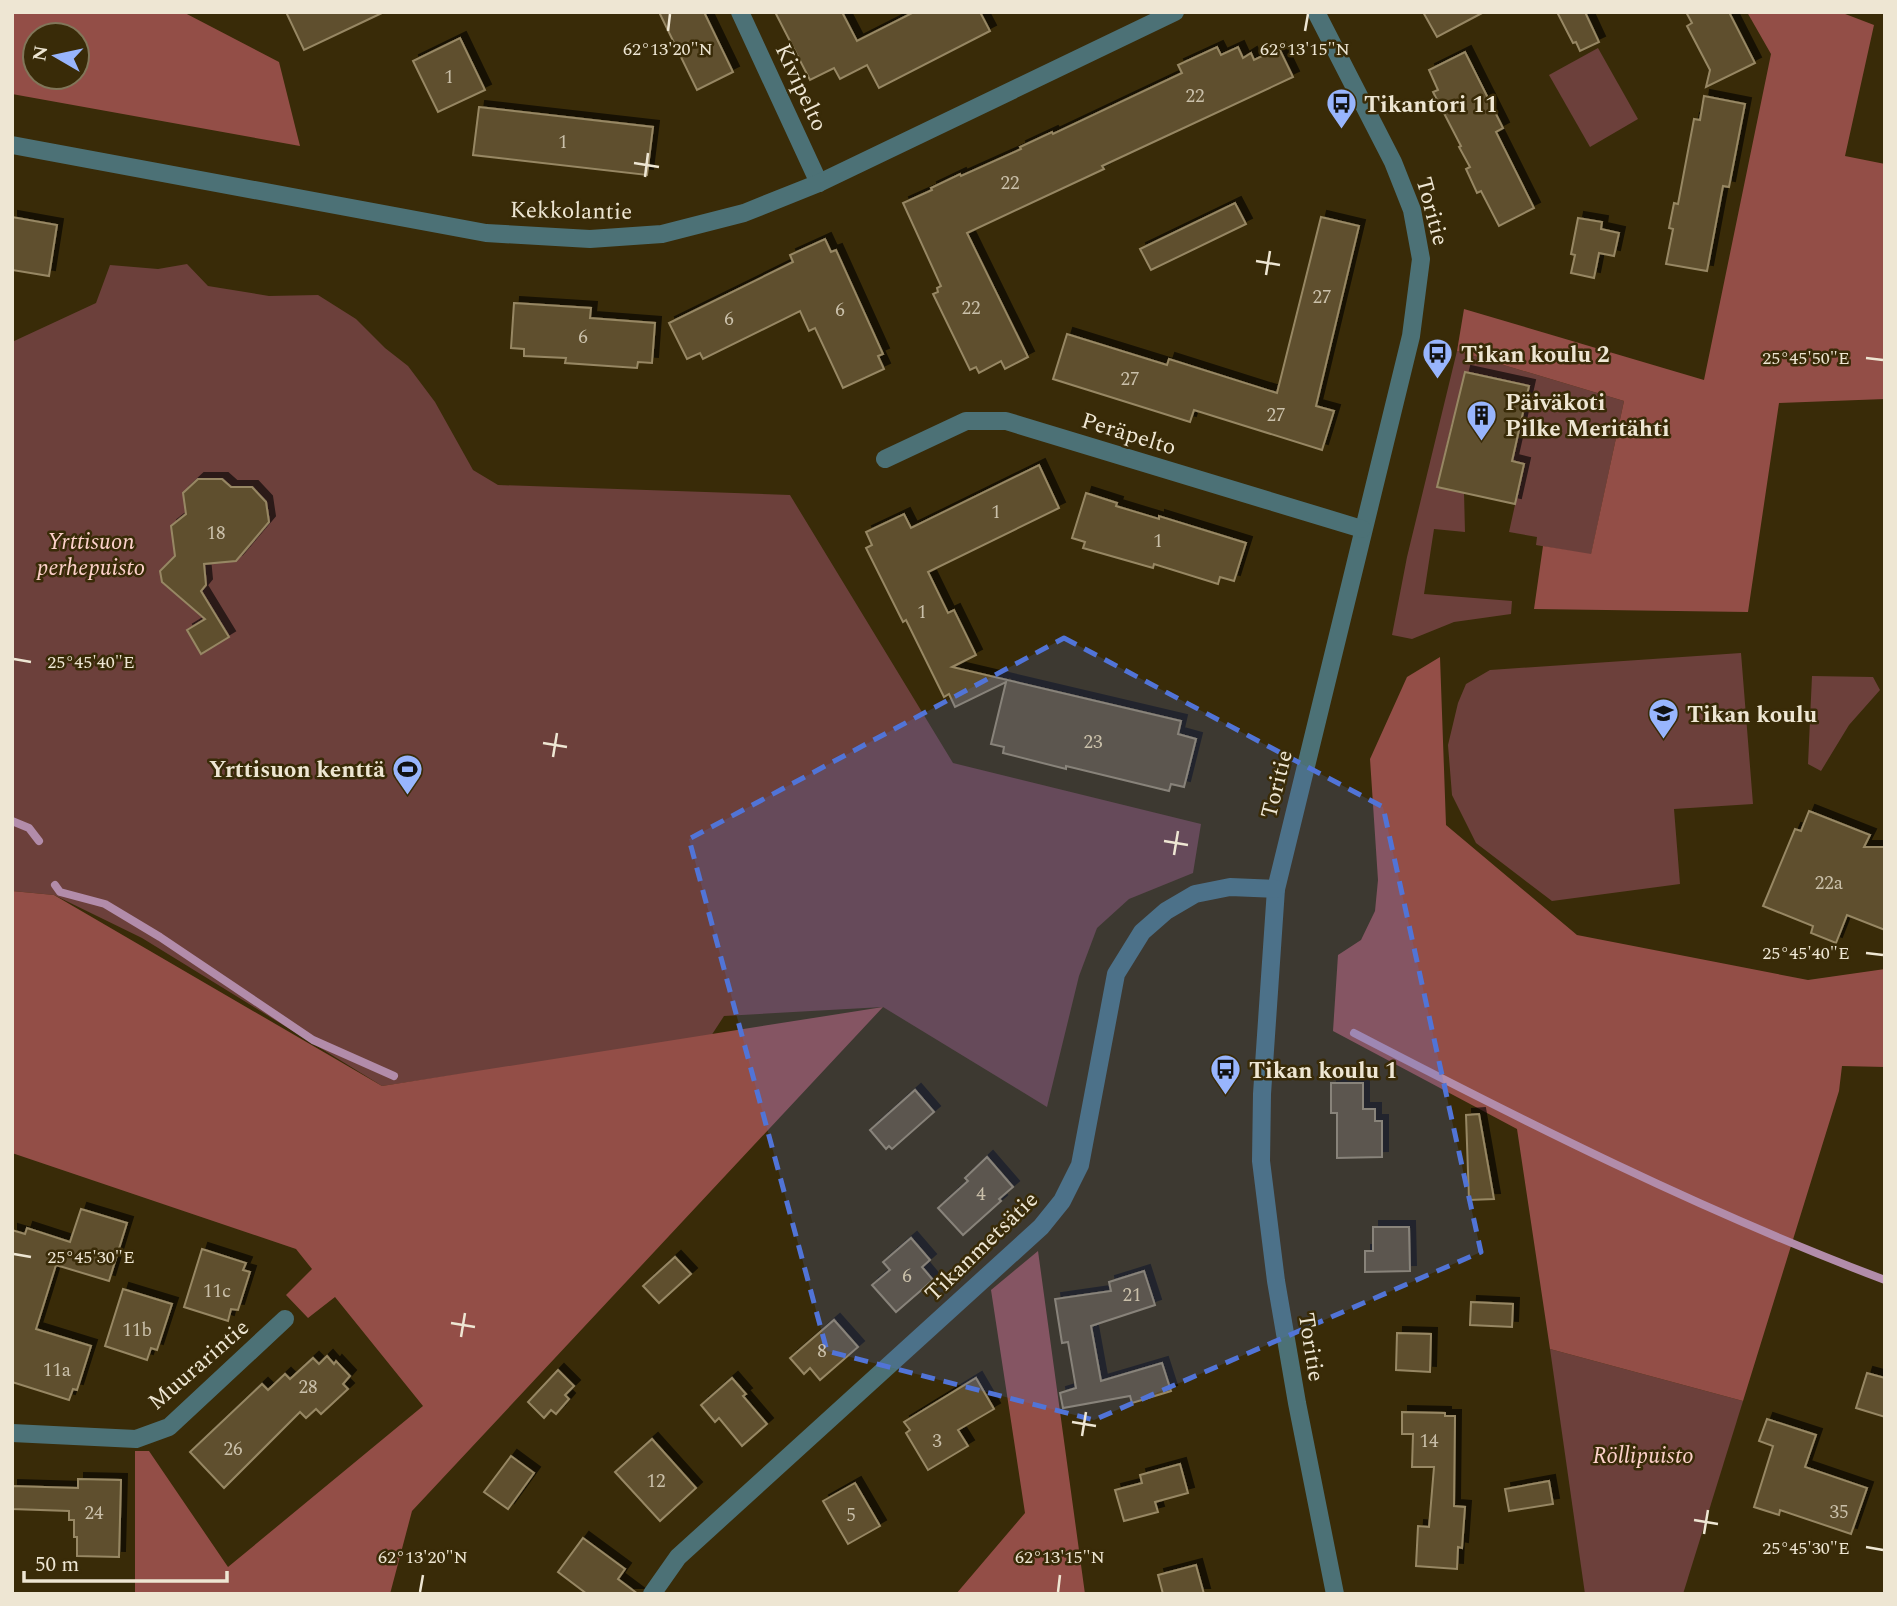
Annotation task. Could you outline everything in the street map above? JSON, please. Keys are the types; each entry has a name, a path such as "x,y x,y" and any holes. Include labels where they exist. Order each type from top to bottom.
{"street":[{"name":"Kivipelto","path":"740,12 818,183"},
{"name":"Kekkolantie","path":"12,145 486,233 590,239 662,234 744,213 818,183 1175,12"},
{"name":"Toritie","path":"1316,12 1394,164 1412,210 1421,259 1410,335 1276,889 1262,1094 1261,1161 1276,1280 1335,1594"},
{"name":"Peräpelto","path":"885,459 966,421 1006,421 1362,529"},
{"name":"Tikanmetsätie","path":"652,1594 678,1557 1041,1227 1062,1201 1080,1165 1116,974 1142,932 1166,911 1195,894 1230,887 1276,889"},
{"name":"Muurarintie","path":"12,1433 136,1439 169,1427 285,1319"}],"highlighted area":[{"path":"1064,638 1383,807 1481,1252 1094,1420 827,1351 689,839"}],"green space":[{"path":"1598,48 1638,119 1590,147 1549,75"},
{"name":"Yrttisuon perhepuisto","path":"187,264 208,286 269,296 318,295 356,319 408,366 435,402 473,470 498,485 790,495 953,763 1201,824 1193,873 1129,899 1097,928 1079,976 1047,1107 883,1007 724,1016 698,1056 462,1074 382,1086 142,938 54,895 12,891 12,342 96,303 110,265 158,269"},
{"path":"1457,351 1624,401 1591,555 1536,545 1537,537 1509,532 1524,464 1512,461 1529,386 1465,372 1459,400 1460,423 1452,422 1437,486 1464,492 1465,532 1434,529 1424,594 1512,601 1511,614 1454,622 1412,639 1392,635 1407,557"},
{"path":"1741,653 1753,804 1674,809 1680,884 1552,901 1476,843 1452,795 1448,745 1458,703 1466,684 1490,670"},
{"path":"1812,676 1873,677 1880,690 1849,725 1821,771 1808,764"},
{"name":"Röllipuisto","path":"1550,1349 1743,1401 1683,1594 1585,1594"}],"shaded area":[{"path":"12,12 183,12 279,62 300,146 12,94"},
{"path":"1747,12 1840,12 1874,25 1845,156 1885,164 1885,399 1779,403 1748,612 1534,609 1543,546 1591,554 1624,401 1457,351 1464,309 1704,380 1771,54"},
{"path":"1440,657 1446,825 1577,935 1808,980 1885,969 1885,1067 1842,1066 1839,1091 1743,1401 1550,1349 1517,1129 1333,1031 1338,955 1361,940 1375,911 1378,880 1370,759 1407,677"},
{"path":"12,891 54,895 382,1086 883,1007 412,1511 390,1594 135,1594 135,1451 149,1451 228,1567 423,1406 335,1297 308,1318 286,1295 312,1269 296,1249 12,1153"},
{"path":"1038,1251 1085,1594 956,1594 1025,1513 991,1290"}],"building":[{"path":"286,12 384,12 304,50"},
{"path":"659,12 704,12 733,72 697,90"},
{"path":"775,12 842,12 857,41 914,12 980,12 990,31 879,88 867,65 840,79 834,68 810,80"},
{"path":"1423,12 1484,12 1437,37"},
{"path":"1557,12 1585,12 1599,42 1580,51"},
{"path":"1686,12 1729,12 1755,63 1706,87 1710,70 1687,26 1692,23"},
{"path":"460,38 485,90 438,112 413,61"},
{"path":"1217,47 1221,55 1238,47 1243,58 1251,53 1254,60 1279,48 1293,77 1102,166 1104,169 967,233 1028,357 1005,369 1001,361 979,373 976,367 970,370 933,294 938,292 937,288 941,286 903,203 960,174 961,176 1021,149 1020,147 1182,73 1178,65"},
{"path":"1465,52 1503,128 1496,132 1534,208 1499,226 1481,191 1477,193 1466,169 1470,167 1459,147 1461,146 1433,92 1438,90 1429,70"},
{"path":"1704,96 1745,104 1729,187 1723,186 1707,271 1666,264 1673,229 1669,228 1674,203 1678,204 1694,119 1700,120"},
{"path":"479,107 653,127 647,175 473,155"},
{"path":"1235,203 1246,224 1151,270 1140,249"},
{"path":"12,217 57,225 49,276 12,270"},
{"path":"1321,217 1359,226 1316,406 1334,411 1322,450 1194,410 1190,422 1053,379 1067,334 1167,365 1169,359 1277,393"},
{"path":"1578,218 1602,222 1601,229 1619,233 1614,256 1599,253 1594,278 1571,273 1575,255 1571,254"},
{"path":"825,239 831,252 836,250 883,354 878,356 884,369 843,388 815,328 809,331 800,311 703,359 700,353 687,359 669,323 793,262 790,255"},
{"path":"514,303 591,308 590,318 655,323 652,363 638,362 637,368 565,363 566,358 524,356 524,349 511,348"},
{"name":"Päiväkoti Pilke Meritähti","path":"1465,372 1529,386 1512,461 1524,464 1515,504 1437,487"},
{"path":"1039,465 1059,508 928,572 948,613 954,610 976,655 952,667 1181,721 1178,734 1196,739 1184,787 1171,784 1169,791 1066,766 1066,769 1003,753 1004,747 991,744 1006,682 955,707 949,694 944,697 866,548 872,545 866,532 904,514 911,528"},
{"path":"198,479 222,479 231,487 252,487 266,502 269,522 236,561 204,564 206,585 201,591 229,637 201,654 187,630 205,619 162,582 160,571 175,556 171,526 186,514 183,493"},
{"path":"1086,493 1117,503 1116,506 1159,519 1159,516 1246,543 1234,581 1220,577 1218,584 1154,564 1153,568 1083,548 1085,542 1072,538"},
{"path":"1809,811 1870,835 1864,847 1885,847 1885,930 1847,915 1836,943 1811,933 1813,926 1763,906 1795,829 1801,831"},
{"path":"1331,1083 1363,1083 1363,1109 1375,1109 1375,1121 1382,1121 1382,1157 1337,1158 1337,1113 1331,1113"},
{"path":"915,1090 934,1112 892,1149 889,1146 886,1149 870,1130"},
{"path":"1479,1114 1494,1199 1469,1200 1466,1115"},
{"path":"987,1157 1013,1187 963,1235 938,1208 968,1181 965,1178"},
{"path":"81,1209 127,1223 109,1281 56,1265 36,1329 91,1346 77,1390 73,1389 69,1400 12,1382 12,1230 25,1234 27,1228 70,1242"},
{"path":"1373,1227 1409,1227 1410,1271 1365,1272 1365,1251 1373,1251"},
{"path":"911,1238 930,1260 922,1267 933,1280 896,1312 872,1285 890,1270 883,1262"},
{"path":"202,1249 246,1263 243,1270 250,1272 238,1310 231,1309 228,1321 184,1307"},
{"path":"675,1257 691,1274 659,1303 643,1286"},
{"path":"1144,1271 1155,1305 1091,1326 1101,1381 1162,1363 1171,1391 1132,1403 1130,1396 1063,1408 1060,1393 1076,1388 1068,1342 1062,1343 1055,1299 1111,1291 1109,1282"},
{"path":"123,1289 172,1304 157,1350 151,1348 147,1360 105,1346"},
{"path":"1471,1302 1513,1304 1512,1327 1470,1325"},
{"path":"834,1320 858,1347 820,1380 810,1368 804,1374 790,1358"},
{"path":"1397,1333 1431,1334 1430,1372 1396,1370"},
{"path":"327,1356 334,1364 336,1361 350,1376 343,1384 348,1389 321,1414 316,1409 306,1418 300,1412 224,1488 190,1452 262,1384 268,1390 285,1374 290,1379 313,1358 319,1364"},
{"path":"558,1370 574,1386 565,1395 569,1399 556,1414 551,1410 544,1418 528,1402"},
{"path":"1867,1373 1885,1378 1885,1417 1856,1408"},
{"path":"732,1378 746,1394 743,1396 767,1424 742,1446 719,1418 715,1422 701,1405"},
{"path":"976,1378 994,1409 958,1430 968,1446 928,1470 906,1433 910,1430 904,1422"},
{"path":"1402,1412 1445,1413 1445,1416 1455,1416 1454,1506 1465,1507 1462,1548 1458,1547 1457,1569 1416,1566 1418,1526 1429,1527 1434,1467 1412,1467 1413,1434 1402,1434"},
{"path":"1767,1419 1816,1435 1805,1467 1867,1488 1851,1534 1780,1510 1779,1515 1754,1507 1773,1446 1759,1441"},
{"path":"652,1439 696,1488 660,1521 615,1472"},
{"path":"511,1456 534,1473 508,1509 484,1492"},
{"path":"1180,1464 1188,1493 1155,1502 1158,1512 1124,1521 1115,1490 1142,1483 1140,1475"},
{"path":"78,1479 121,1480 119,1557 77,1556 74,1520 69,1520 69,1511 12,1509 12,1486 78,1488"},
{"path":"1549,1481 1553,1504 1509,1511 1505,1489"},
{"path":"855,1483 880,1526 848,1544 823,1501"},
{"path":"583,1538 625,1569 618,1579 638,1594 587,1594 558,1572"},
{"path":"1196,1565 1204,1594 1163,1594 1158,1575"}],"waterway":[{"path":"12,821 29,828 39,841"},
{"path":"55,885 60,892 105,904 160,937 313,1040 394,1076"},
{"path":"1354,1033 1484,1100 1682,1195 1885,1280"}],"place":[{"name":"Tikantori 11","path":"1341,131"},
{"name":"Tikan koulu 2","path":"1438,381"},
{"name":"Päiväkoti Pilke Meritähti","path":"1482,442"},
{"name":"Tikan koulu","path":"1664,741"},
{"name":"Yrttisuon kenttä","path":"408,796"},
{"name":"Tikan koulu 1","path":"1226,1097"}]}
